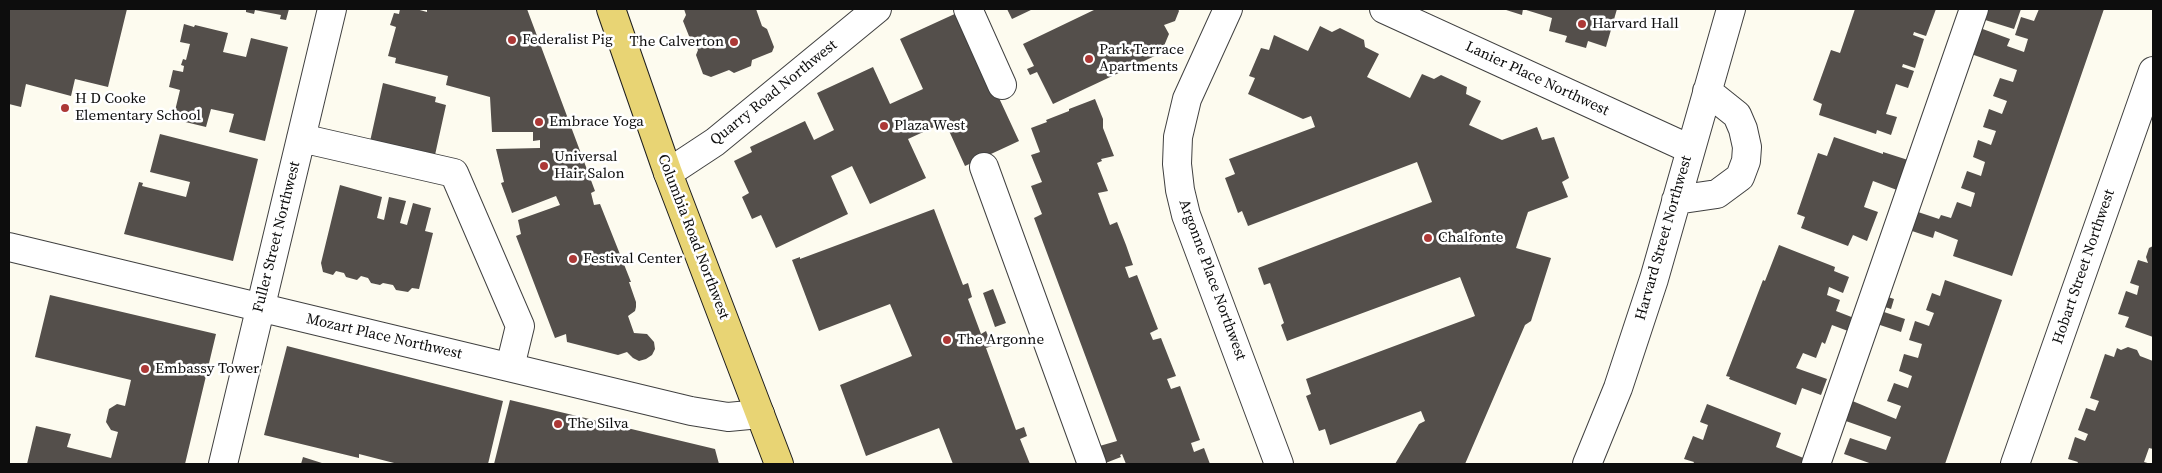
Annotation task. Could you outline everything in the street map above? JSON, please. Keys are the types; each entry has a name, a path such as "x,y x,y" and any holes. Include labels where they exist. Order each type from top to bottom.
{"main road":[{"name":"Columbia Road Northwest","path":"611,9 668,173 779,464"}],"street":[{"name":"Fuller Street Northwest","path":"223,464 332,9"},
{"name":"Quarry Road Northwest","path":"668,173 715,142 877,9"},
{"path":"968,9 1002,85"},
{"name":"Argonne Place Northwest","path":"1228,9 1192,87 1183,116 1177,150 1180,190 1186,215 1279,464"},
{"name":"Lanier Place Northwest","path":"1384,9 1690,149"},
{"name":"Harvard Street Northwest","path":"1587,464 1618,388 1654,279 1730,9"},
{"path":"1816,464 1974,9"},
{"name":"Hobart Street Northwest","path":"2015,464 2153,71"},
{"path":"1676,200 1717,194 1740,177 1746,160 1745,138 1737,115 1707,91"},
{"path":"302,138 454,172 520,326 510,367"},
{"path":"984,167 1092,464"},
{"name":"Mozart Place Northwest","path":"9,247 710,415 728,417 760,414"}],"building":[{"path":"9,9 127,9 108,87 75,79 71,96 26,84 21,107 9,104"},
{"path":"246,9 289,9 286,20 280,19 281,15 255,10 254,14 246,12"},
{"path":"400,9 416,9 427,12 427,9 527,9 595,191 591,193 594,205 600,204 631,282 629,282 636,307 635,311 628,316 634,333 647,334 654,342 655,349 652,355 639,361 627,352 618,355 567,342 566,334 555,338 516,236 521,234 518,220 560,205 556,196 512,213 501,183 504,182 496,149 540,148 540,140 533,141 533,132 492,132 490,97 446,85 448,76 395,63 396,58 388,56 396,27 390,25 394,13 399,14"},
{"name":"The Calverton","path":"684,9 756,9 762,26 767,29 774,47 772,52 752,60 751,66 734,73 729,70 711,77 703,74 696,55 698,50 693,38 689,36 683,21 686,15"},
{"path":"1007,9 1033,9 1012,19"},
{"name":"Park Terrace Apartments","path":"1096,9 1178,9 1179,11 1175,21 1164,25 1169,34 1161,53 1053,104 1037,72 1030,75 1027,69 1034,66 1023,44"},
{"path":"1503,9 1523,9 1522,15"},
{"name":"Harvard Hall","path":"1523,9 1617,9 1606,47 1588,41 1586,48 1565,42 1567,36 1549,31 1552,18"},
{"path":"1855,9 1936,9 1926,36 1914,32 1913,35 1924,39 1915,68 1903,64 1902,67 1914,71 1908,88 1896,84 1886,114 1897,117 1891,135 1877,130 1876,134 1819,115 1822,104 1813,100 1831,50 1840,53"},
{"path":"1985,9 2021,9 2014,29 1982,19"},
{"path":"2039,9 2104,9 2012,276 1953,256 1958,240 1935,231 1933,238 1909,230 1915,211 1939,219 1941,215 1951,218 1957,202 1971,207 1975,193 1961,188 1967,171 1981,176 1985,162 1973,157 1978,140 1991,145 1996,131 1983,127 1989,109 2002,114 2007,101 1993,96 2000,78 2013,82 2017,70 1971,54 1980,28 2010,39 2007,46 2024,52 2028,39 2015,35 2021,17 2034,21"},
{"name":"Plaza West","path":"959,12 1019,141 965,166 945,122 908,139 926,178 870,204 852,166 831,176 848,214 776,248 761,215 752,219 742,197 749,193 734,161 752,152 750,147 805,121 814,140 834,130 817,93 873,67 890,104 923,89 900,39"},
{"path":"184,24 228,33 223,52 246,57 251,38 288,47 265,141 229,132 234,114 211,109 206,127 173,119 180,90 169,87 173,70 183,72 184,66 181,65 183,59 186,60 190,44 180,42"},
{"name":"Chalfonte","path":"1320,26 1332,32 1340,28 1364,40 1365,47 1379,54 1367,77 1410,98 1422,74 1434,79 1441,75 1467,87 1466,94 1481,101 1469,125 1502,140 1537,127 1542,140 1554,137 1569,178 1562,182 1568,197 1528,212 1516,248 1551,258 1531,321 1525,325 1465,464 1395,464 1419,424 1425,421 1421,411 1330,445 1325,429 1319,431 1306,396 1311,394 1306,379 1475,316 1460,277 1287,341 1281,325 1284,323 1270,283 1264,285 1258,268 1432,202 1417,162 1248,226 1242,211 1238,213 1225,178 1235,174 1229,159 1315,127 1311,116 1303,119 1248,94 1255,78 1249,76 1261,48 1269,50 1274,35 1308,51"},
{"path":"383,83 436,97 435,102 446,105 435,155 423,151 421,159 369,146"},
{"path":"1095,99 1103,119 1103,128 1114,156 1101,159 1102,161 1097,163 1108,191 1098,193 1110,225 1117,222 1126,245 1133,265 1125,267 1129,278 1137,275 1158,329 1150,333 1153,340 1161,338 1176,376 1167,379 1171,389 1180,386 1200,440 1191,443 1194,452 1204,448 1210,464 1126,464 1122,454 1120,455 1121,457 1103,464 1096,447 1117,441 1034,218 1042,214 1031,186 1042,182 1031,155 1040,152 1031,128 1069,111 1069,109"},
{"path":"160,134 258,159 233,261 124,234 139,182 143,183 142,186 186,197 190,182 150,172"},
{"path":"1834,137 1883,154 1883,152 1908,160 1897,190 1873,181 1864,207 1878,212 1867,241 1853,235 1848,246 1801,228 1805,217 1797,214 1818,153 1827,156"},
{"path":"340,185 382,197 377,218 384,220 389,197 406,201 400,223 407,225 413,203 431,208 425,231 433,233 419,289 412,288 408,292 396,290 393,285 371,283 368,278 361,276 357,280 346,277 344,273 336,271 333,275 323,272 321,263"},
{"name":"The Argonne","path":"934,209 963,285 968,283 972,297 968,299 981,334 986,331 992,346 986,348 1016,430 1024,427 1027,436 1020,439 1030,464 953,464 939,428 866,456 840,385 912,356 890,304 819,331 792,260 800,257 800,259"},
{"path":"1779,245 1835,267 1834,271 1849,277 1843,293 1829,287 1827,295 1840,300 1836,311 1854,318 1848,331 1832,325 1825,344 1822,342 1816,358 1803,353 1796,368 1827,379 1821,395 1802,388 1796,405 1729,379 1730,377 1726,376 1763,280 1765,281"},
{"path":"2153,246 2153,337 2125,327 2129,317 2118,314 2126,291 2137,295 2139,286 2130,283 2138,260 2148,263 2146,257 2149,248"},
{"path":"1945,280 2002,300 1945,464 1872,464 1844,454 1850,438 1886,450 1891,437 1843,420 1850,400 1896,419 1901,406 1887,401 1894,383 1908,388 1912,376 1899,371 1904,354 1918,358 1922,344 1909,340 1915,321 1929,326 1934,313 1926,310 1932,293 1940,296"},
{"path":"993,289 1006,323 995,327 983,293"},
{"name":"Embassy Tower","path":"50,295 216,334 185,464 27,464 36,426 71,434 67,447 111,458 118,432 111,430 106,422 109,409 117,404 125,406 131,380 35,357"},
{"path":"1885,296 1894,299 1891,309 1882,306"},
{"path":"1881,311 1905,319 1901,332 1877,324"},
{"path":"287,346 503,401 488,464 398,464 359,454 359,458 264,435"},
{"path":"2128,347 2137,350 2140,356 2153,361 2153,449 2149,448 2144,462 2151,464 2077,464 2078,462 2068,459 2075,437 2085,441 2088,434 2078,430 2086,408 2095,411 2099,401 2090,398 2105,354 2114,357 2117,348 2121,350"},
{"name":"The Silva","path":"510,400 715,449 719,464 494,464"},
{"path":"1707,404 1781,433 1776,447 1806,459 1804,464 1693,464 1694,462 1684,459 1693,436 1703,440 1708,425 1700,422"},
{"path":"303,457 325,464 301,464"}],"place":[{"name":"Harvard Hall","path":"1582,24"},
{"name":"Federalist Pig","path":"512,40"},
{"name":"The Calverton","path":"734,42"},
{"name":"Park Terrace Apartments","path":"1089,59"},
{"name":"H D Cooke Elementary School","path":"65,108"},
{"name":"Embrace Yoga","path":"539,122"},
{"name":"Plaza West","path":"884,126"},
{"name":"Universal Hair Salon","path":"544,166"},
{"name":"Chalfonte","path":"1428,238"},
{"name":"Festival Center","path":"573,259"},
{"name":"The Argonne","path":"947,340"},
{"name":"Embassy Tower","path":"145,369"},
{"name":"The Silva","path":"558,424"}]}
